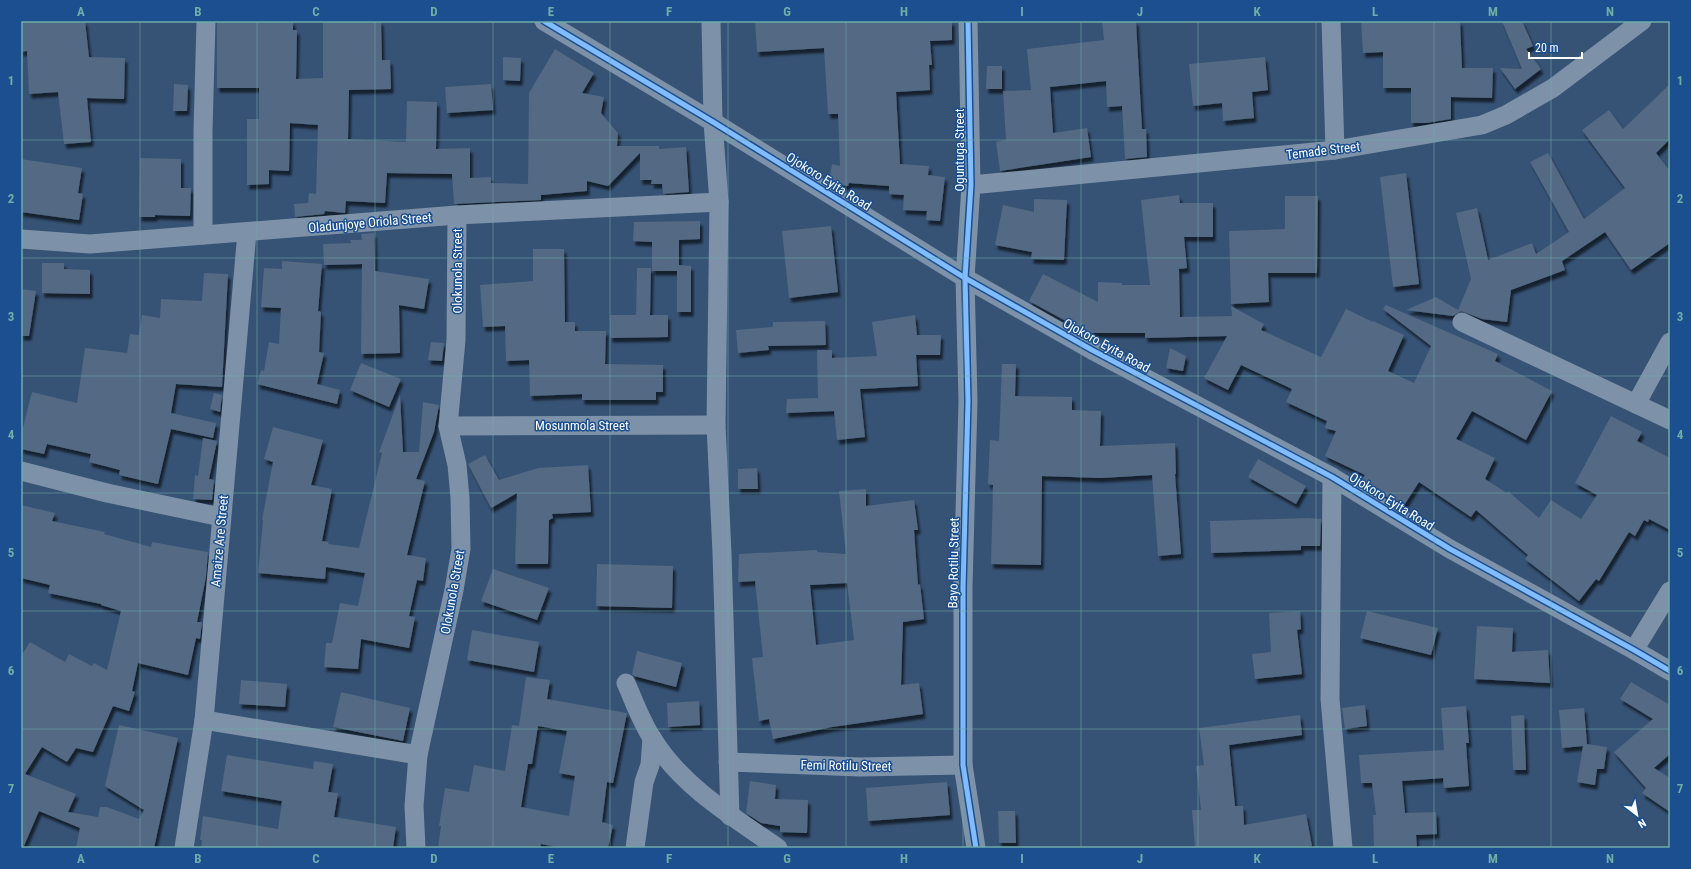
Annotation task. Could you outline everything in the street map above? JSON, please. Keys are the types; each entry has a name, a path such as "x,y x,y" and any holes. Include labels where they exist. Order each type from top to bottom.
{"street":[{"path":"203,235 203,131 206,21"},
{"name":"Ojokoro Eyita Road","path":"544,21 713,122 965,278 1092,350 1332,477 1450,549 1670,671"},
{"path":"711,21 713,122 719,202 716,425 722,553 730,816"},
{"name":"Oguntuga Street","path":"965,278 971,185 968,21"},
{"path":"1331,21 1335,150"},
{"name":"Temade Street","path":"971,185 1335,150 1482,125 1506,115 1553,88 1642,21"},
{"name":"Oladunjoye Oriola Street","path":"21,239 90,244 457,215 719,202"},
{"name":"Olokunola Street","path":"416,848 414,806 418,755 451,604 461,549 460,491 457,465 448,426 456,340 457,215"},
{"name":"Amaize Are Street","path":"184,848 204,720 247,232"},
{"name":"Bayo Rotilu Street","path":"965,278 968,401 963,587 963,765 976,848"},
{"path":"1462,322 1670,420"},
{"path":"1636,404 1670,342"},
{"name":"Mosunmola Street","path":"448,426 716,425"},
{"path":"21,471 107,493 221,517"},
{"path":"1332,477 1330,699 1344,848"},
{"path":"1634,650 1670,591"},
{"path":"626,683 652,738 676,769 691,784 730,816 778,848"},
{"path":"204,720 418,755"},
{"path":"635,848 644,782 650,765 652,738"},
{"name":"Femi Rotilu Street","path":"728,762 860,767 963,765"}],"building":[{"path":"21,21 85,21 89,57 125,58 124,99 87,98 91,142 64,144 58,92 29,94 27,51 21,52"},
{"path":"217,21 293,21 293,30 297,30 296,79 323,78 323,21 381,21 382,60 390,60 391,89 349,90 348,139 406,142 407,101 437,102 436,149 470,148 470,178 491,177 491,183 528,184 529,93 555,49 594,73 582,93 604,97 601,113 618,133 617,146 659,146 659,149 686,147 689,192 663,194 662,184 651,184 652,180 640,180 640,153 608,186 587,181 587,191 541,195 541,200 454,204 452,174 387,173 385,203 346,201 345,213 325,211 324,214 295,217 294,204 308,203 309,193 316,194 318,125 290,123 289,171 269,170 269,184 247,185 247,119 259,119 259,88 217,88"},
{"path":"755,21 952,21 952,40 930,41 932,65 929,65 930,90 896,92 900,164 929,166 928,175 945,177 940,221 926,220 927,211 903,210 904,195 889,194 889,186 849,183 848,186 834,184 829,181 832,164 840,166 838,114 828,114 824,48 757,52"},
{"path":"1102,21 1136,21 1142,129 1146,129 1147,157 1125,159 1122,106 1107,107 1106,81 1050,87 1053,133 1087,128 1091,157 1000,171 996,142 1006,140 1003,91 1031,90 1027,49 1104,40"},
{"path":"1361,21 1460,21 1462,68 1493,68 1492,98 1451,97 1451,119 1426,123 1411,123 1411,88 1383,88 1383,52 1363,53"},
{"path":"1502,21 1522,21 1533,46 1526,49 1541,69 1515,89 1500,68 1522,69"},
{"path":"503,57 521,58 520,81 503,80"},
{"path":"1265,57 1268,90 1252,92 1254,118 1223,121 1222,103 1193,106 1189,64"},
{"path":"987,66 1002,66 1002,89 986,89"},
{"path":"174,84 188,85 187,111 173,111"},
{"path":"491,84 493,110 447,113 445,87"},
{"path":"1670,84 1670,139 1656,153 1670,171 1670,243 1631,270 1605,232 1562,261 1565,270 1511,290 1507,322 1482,319 1461,311 1453,316 1406,310 1436,297 1458,310 1471,279 1456,213 1477,208 1488,260 1532,243 1536,254 1569,232 1530,162 1548,153 1584,219 1625,188 1582,130 1609,110 1623,129"},
{"path":"140,158 181,159 181,188 191,188 190,216 155,215 155,217 139,217"},
{"path":"21,159 82,168 78,193 83,194 79,220 21,212"},
{"path":"1406,173 1419,284 1393,287 1380,177"},
{"path":"1179,195 1180,203 1213,203 1213,237 1184,237 1187,268 1179,269 1180,317 1232,316 1231,306 1264,324 1261,330 1321,357 1346,309 1404,335 1388,371 1414,383 1431,346 1383,309 1386,305 1498,354 1495,361 1552,391 1526,440 1472,411 1456,439 1495,458 1485,479 1507,493 1508,491 1539,518 1551,500 1581,519 1597,495 1575,483 1611,416 1642,432 1637,441 1670,458 1670,530 1649,519 1648,522 1644,520 1635,536 1629,532 1599,581 1596,579 1579,601 1525,559 1528,555 1476,510 1471,517 1419,482 1403,507 1361,481 1365,475 1325,456 1336,431 1325,428 1327,421 1286,402 1292,389 1241,365 1228,390 1204,378 1227,336 1145,338 1145,333 1088,333 1029,301 1043,274 1098,302 1098,282 1122,283 1122,285 1150,285 1141,200"},
{"path":"1285,196 1318,196 1317,273 1268,273 1269,302 1231,304 1229,231 1285,229"},
{"path":"1034,199 1067,200 1064,260 1031,259 1032,252 995,245 1003,205 1034,212"},
{"path":"700,221 700,239 679,240 679,265 691,266 691,312 677,312 677,271 652,271 652,242 633,241 634,222"},
{"path":"831,226 838,292 789,298 782,231"},
{"path":"374,233 375,271 429,279 424,309 399,305 400,353 361,354 362,264 324,265 323,244 351,243 350,240 362,240 361,234"},
{"path":"533,249 564,249 565,322 575,322 575,331 606,331 605,364 663,365 663,392 656,392 656,400 582,400 582,394 530,396 529,360 506,361 505,326 483,327 480,285 533,281"},
{"path":"282,261 322,264 318,311 321,312 319,352 324,353 317,384 340,390 337,404 257,384 261,370 264,371 269,342 279,344 281,308 261,307 264,268 282,269"},
{"path":"42,263 64,263 64,269 90,270 90,294 42,293"},
{"path":"637,268 651,268 650,315 668,315 668,337 610,338 610,315 636,315"},
{"path":"204,273 228,274 222,387 176,384 171,413 216,423 213,438 171,429 158,484 119,475 120,470 89,462 91,454 47,444 44,454 21,449 21,435 32,392 77,403 85,348 127,353 130,334 139,335 142,315 160,318 161,299 202,301"},
{"path":"21,289 36,291 29,336 21,336"},
{"path":"915,315 917,335 941,335 940,355 916,355 918,386 860,389 865,437 837,440 834,411 786,413 787,399 818,398 817,350 832,350 832,358 877,356 872,322"},
{"path":"825,321 826,345 768,346 769,350 738,353 736,330 773,327 773,322"},
{"path":"431,342 444,343 442,361 428,360"},
{"path":"1170,348 1186,356 1183,371 1166,368"},
{"path":"361,363 401,379 389,407 350,390"},
{"path":"1002,364 1016,364 1015,396 1072,397 1072,410 1101,411 1100,446 1175,443 1175,474 1181,554 1158,556 1152,475 1101,478 1042,476 1041,565 991,564 993,485 988,484 990,440 999,441"},
{"path":"214,393 222,395 220,412 210,409"},
{"path":"400,395 403,452 419,452 423,402 439,405 434,432 416,479 425,481 407,555 426,558 423,581 417,580 409,616 415,617 409,648 361,639 358,669 324,667 326,643 332,643 340,603 358,606 365,573 326,567 325,579 258,573 262,520 273,462 264,459 273,427 323,440 311,485 332,489 322,541 329,542 328,544 359,548 382,453 379,452"},
{"path":"203,438 217,441 209,479 214,480 212,500 193,499 195,475 198,476"},
{"path":"485,455 499,480 538,468 588,465 591,512 552,514 553,518 549,520 548,564 515,564 517,493 491,508 468,464"},
{"path":"1258,459 1306,486 1296,504 1248,477"},
{"path":"757,468 758,489 738,489 738,469"},
{"path":"866,489 866,506 914,500 918,530 914,530 918,585 920,584 924,619 903,622 901,685 919,683 923,714 832,727 773,739 769,719 759,721 752,658 763,657 755,581 738,582 739,554 817,550 817,552 846,554 839,491","holes":["847,583 854,640 816,645 810,585"]},
{"path":"21,505 55,513 52,521 105,532 104,534 151,547 152,542 208,552 206,577 197,622 202,622 200,639 196,638 188,675 138,663 132,691 135,692 129,711 113,706 93,752 76,748 67,762 42,747 25,774 76,794 68,812 98,817 100,807 107,807 139,819 144,810 105,786 119,725 178,738 154,848 76,848 80,828 39,811 23,848 21,848 21,656 30,642 65,662 69,654 92,666 94,663 107,670 121,611 101,604 48,593 50,585 21,578"},
{"path":"1308,518 1321,519 1320,546 1301,546 1301,550 1211,553 1210,521"},
{"path":"597,564 673,566 672,608 596,606"},
{"path":"493,569 549,588 537,620 481,601"},
{"path":"1300,611 1301,629 1297,630 1302,674 1255,679 1252,654 1271,652 1269,613"},
{"path":"1367,611 1438,628 1431,655 1360,638"},
{"path":"1477,626 1513,628 1512,652 1548,650 1550,683 1474,679"},
{"path":"472,630 539,642 534,672 467,660"},
{"path":"637,651 682,663 676,687 634,676 632,674"},
{"path":"526,677 550,680 547,699 627,713 613,783 607,782 602,822 613,825 608,848 561,848 541,844 540,848 438,848 441,826 439,826 445,788 469,792 474,765 505,771 512,725 519,726","holes":["538,726 567,731 559,773 575,776 569,816 521,807 528,764 532,764"]},
{"path":"241,680 287,684 285,707 239,704"},
{"path":"1631,682 1670,705 1670,754 1654,768 1670,778 1670,812 1642,793 1646,788 1614,752 1653,719 1620,699"},
{"path":"341,692 410,708 403,741 333,727"},
{"path":"699,701 700,725 668,727 667,703"},
{"path":"1365,705 1367,726 1345,729 1342,708"},
{"path":"1466,706 1469,743 1466,743 1469,786 1444,788 1443,778 1402,781 1405,813 1436,812 1437,834 1416,835 1417,848 1374,848 1373,815 1376,815 1372,783 1361,783 1359,755 1444,750 1441,708"},
{"path":"1584,708 1587,744 1607,747 1604,769 1597,769 1595,785 1577,782 1583,746 1562,748 1559,710"},
{"path":"1300,715 1302,735 1229,745 1235,806 1243,806 1244,825 1306,814 1312,846 1298,848 1195,848 1192,810 1201,810 1196,766 1204,765 1199,728"},
{"path":"1524,715 1526,770 1513,770 1511,716"},
{"path":"227,755 313,769 314,761 333,764 328,792 338,793 334,817 396,827 393,848 201,848 202,840 200,840 203,816 278,829 282,801 221,791"},
{"path":"750,781 776,785 775,799 808,800 807,833 780,832 780,826 761,823 746,813"},
{"path":"947,782 950,815 868,821 866,788"},
{"path":"998,811 1015,811 1016,843 999,843"}],"cycle path":[{"path":"544,21 713,122 965,278 1092,350 1332,477 1450,549 1670,671"},
{"path":"968,21 971,185 965,278 968,401 963,587 963,765 976,848"}]}
